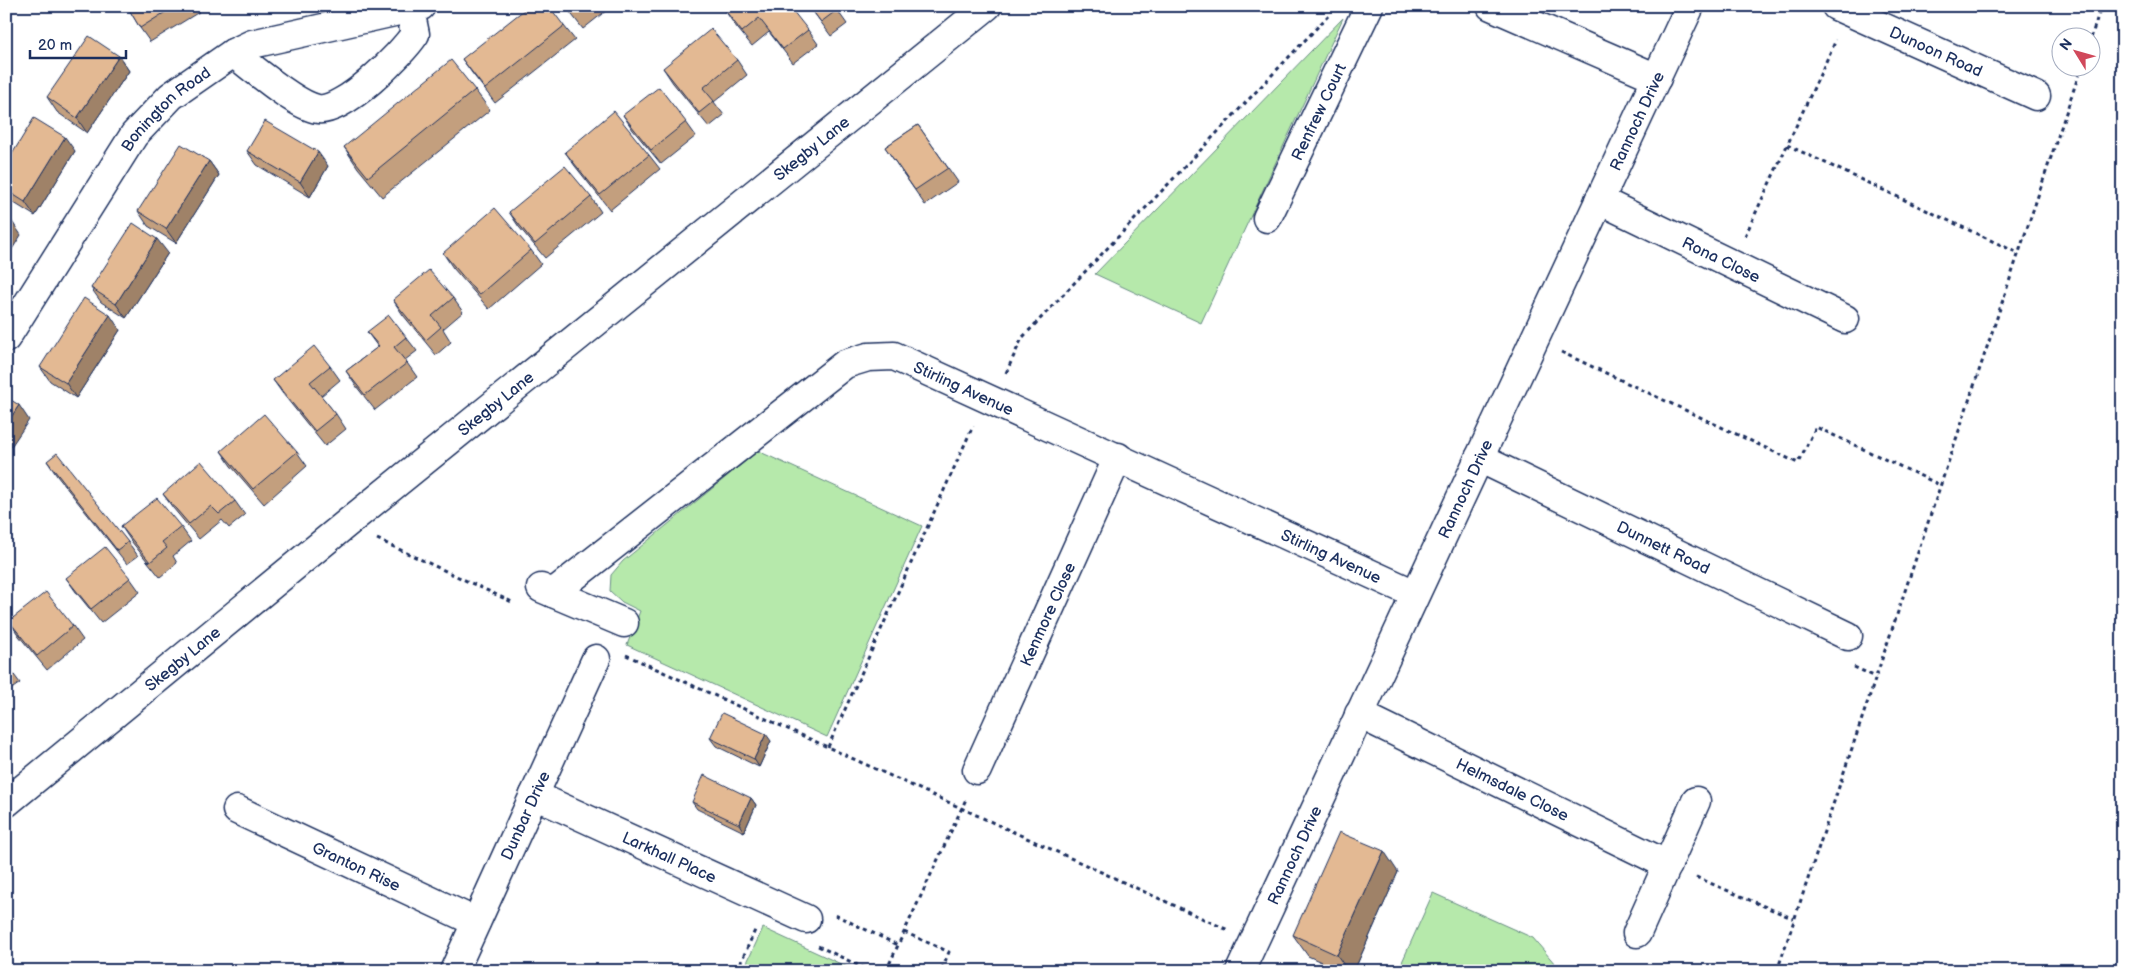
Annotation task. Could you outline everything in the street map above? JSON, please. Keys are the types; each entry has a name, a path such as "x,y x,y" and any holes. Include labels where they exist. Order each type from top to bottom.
{"street":[{"name":"Skegby Lane","path":"6,803 346,524 987,6"},
{"name":"Renfrew Court","path":"1267,218 1369,6"},
{"path":"1491,6 1656,78"},
{"name":"Rannoch Drive","path":"1242,970 1253,941 1690,6"},
{"path":"233,53 300,102 318,109 332,108 359,90 406,49 415,34 415,8"},
{"name":"Bonington Road","path":"6,338 134,135 171,96 233,53 252,44 415,8"},
{"name":"Dunoon Road","path":"1842,9 2036,96"},
{"name":"Rona Close","path":"1600,200 1845,319"},
{"name":"Stirling Avenue","path":"539,596 845,364 868,357 894,356 1416,594"},
{"name":"Kenmore Close","path":"977,770 1118,458"},
{"name":"Dunnett Road","path":"1479,458 1848,636"},
{"path":"539,596 624,623"},
{"name":"Dunbar Drive","path":"454,971 534,795 608,656"},
{"name":"Helmsdale Close","path":"1359,714 1668,865"},
{"name":"Larkhall Place","path":"534,795 768,902 818,916"},
{"path":"1637,933 1696,801"},
{"name":"Granton Rise","path":"237,810 476,922"}],"path":[{"path":"2094,28 2101,6"},
{"path":"1732,264 1787,146 1842,9"},
{"path":"828,747 990,400 1022,338 1331,13"},
{"path":"1777,971 2077,78"},
{"path":"1787,146 2018,253"},
{"path":"1534,339 1798,463 1816,427 1940,485"},
{"path":"346,524 539,596"},
{"path":"608,656 828,747 1253,941"},
{"path":"886,971 963,807 977,770"},
{"path":"1668,865 1794,919"},
{"path":"737,971 768,902"},
{"path":"818,916 898,945"},
{"path":"904,932 950,952 941,971"}],"green space":[{"path":"1343,18 1201,323 1095,274"},
{"path":"758,451 922,526 827,737 627,645 640,611 622,602 610,591 611,575 623,561"},
{"path":"1433,893 1533,938 1561,971 1398,971"},
{"path":"763,928 856,971 743,971"}],"building":[{"path":"127,6 175,6 140,28"},
{"path":"529,6 549,6 564,26 485,89 462,59"},
{"path":"728,6 789,6 808,30 783,49 759,18 742,32 724,9"},
{"path":"809,6 835,6 837,10 821,22"},
{"path":"711,29 737,60 703,88 714,101 699,113 663,68"},
{"path":"89,36 119,56 77,118 47,97"},
{"path":"451,60 475,90 368,177 344,147"},
{"path":"659,87 686,122 651,150 623,115"},
{"path":"614,111 649,155 600,195 565,152"},
{"path":"34,118 65,137 25,202 6,190 6,164"},
{"path":"265,121 318,152 300,182 247,151"},
{"path":"918,125 948,168 915,190 885,147"},
{"path":"181,144 209,161 166,229 138,211"},
{"path":"565,166 591,197 535,244 509,212"},
{"path":"495,208 531,250 479,295 443,253"},
{"path":"6,217 11,220 6,228"},
{"path":"133,223 157,239 116,304 91,288"},
{"path":"429,270 453,298 432,316 441,327 426,340 393,300"},
{"path":"84,298 110,315 66,383 40,367"},
{"path":"389,315 406,337 394,347 407,363 365,395 346,371 379,346 367,332"},
{"path":"314,346 330,366 310,382 336,414 315,431 273,380"},
{"path":"6,397 19,405 6,425"},
{"path":"264,414 297,452 253,489 221,451"},
{"path":"57,453 128,542 117,550 47,461"},
{"path":"201,461 235,501 219,514 211,506 189,524 163,494"},
{"path":"157,498 181,527 162,542 167,548 150,562 121,526"},
{"path":"105,547 130,578 91,609 66,578"},
{"path":"46,592 73,626 37,656 9,621"},
{"path":"722,713 766,734 754,759 710,738"},
{"path":"704,775 751,798 739,824 692,802"},
{"path":"1339,832 1384,851 1337,955 1293,935"}]}
